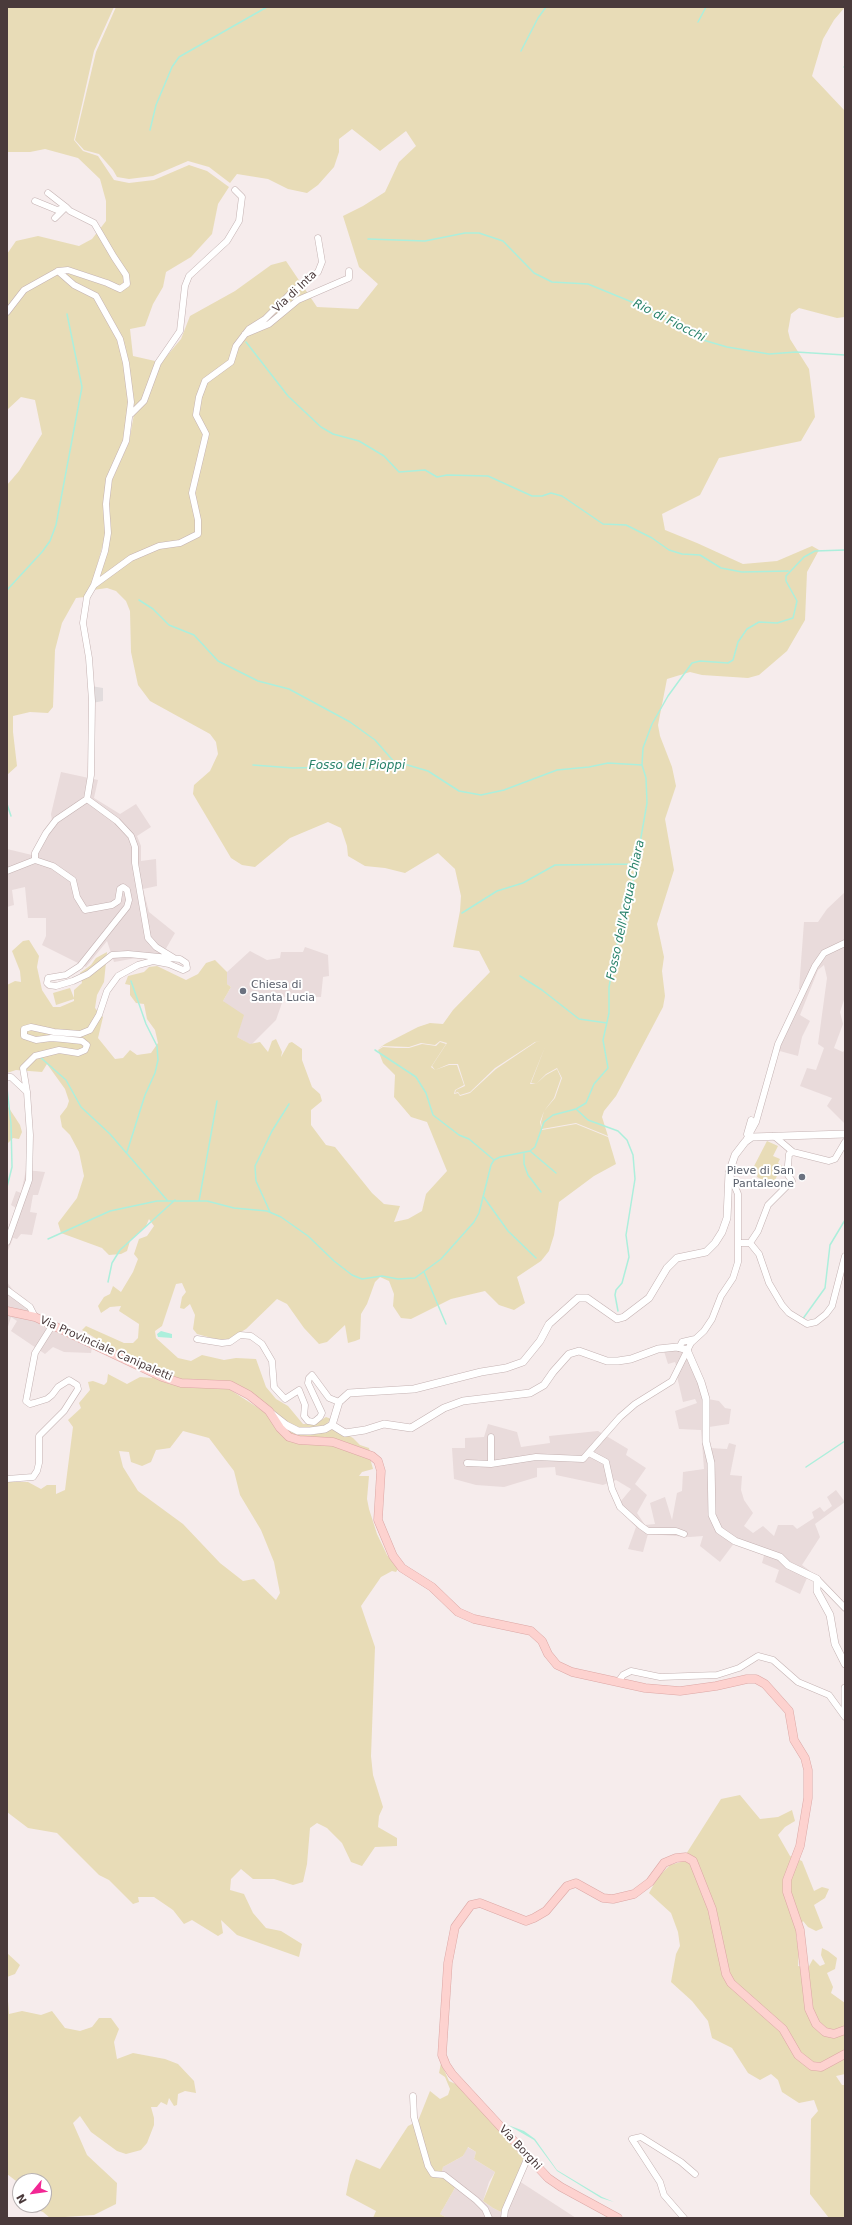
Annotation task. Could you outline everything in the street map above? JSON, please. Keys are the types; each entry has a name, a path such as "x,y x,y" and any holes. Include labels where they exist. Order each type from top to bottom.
{"main road":[{"name":"Via Provinciale Canipaletti","path":"7,1311 35,1317 162,1377 181,1383 230,1385 249,1396 269,1412 280,1428 289,1437 298,1440 333,1442 372,1456 378,1461 381,1472 378,1520 393,1556 402,1568 432,1587 458,1612 474,1618 531,1632 542,1641 548,1654 557,1665 572,1672 618,1682"},
{"path":"618,1682 645,1688 680,1691 756,1679 765,1684 789,1711 794,1740 805,1758 809,1784 800,1846 787,1880 787,1892 800,1930 809,2009 816,2024 825,2032 834,2034 845,2030"},
{"name":"Via Borghi","path":"618,2218 561,2187 528,2157 452,2074 442,2055 448,1963 455,1927 471,1904 480,1904 526,1921 546,1911 567,1886 576,1883 604,1898 613,1899 634,1894 650,1882 664,1863 676,1858 686,1857 693,1861 712,1909 726,1974 731,1983 783,2029 798,2055 812,2066 821,2067 845,2054"}],"street":[{"path":"131,414 144,400 158,363 180,331 185,286 189,276 227,241 239,220 242,197 235,190"},
{"path":"7,312 24,290 58,271 68,270 120,289 127,284 126,275 117,263 94,223 70,211 48,193"},
{"path":"35,201 57,210 66,207"},
{"path":"56,218 66,207"},
{"name":"Via di Inta","path":"94,585 131,558 159,546 180,543 198,534 198,520 192,493 206,434 196,415 199,397 205,381 231,362 236,346 248,328 265,320 292,292 318,272 322,262 318,238"},
{"path":"35,860 38,849 56,820 87,800 91,775 92,701 89,658 83,623 87,597 94,585 108,533 106,504 109,479 126,441 131,414 126,363 120,339 96,296 74,284 58,271"},
{"name":"Via di Inta","path":"245,334 269,324 298,300 349,278 349,271"},
{"path":"87,800 117,821 131,836 135,847 135,863 148,938 156,947 175,959"},
{"path":"7,871 35,860 53,866 73,880 77,896 85,910 112,905 118,901 120,890 123,887 127,890 129,900 127,907 80,966 66,975 48,978 49,985 65,984 88,974 112,955 128,954 182,959 186,963 187,968 182,970 169,964 153,960 138,965 118,976 107,991 99,1015 90,1030 80,1034 54,1032 31,1027 24,1029 24,1036 36,1040 51,1038 63,1039 82,1041 87,1045 85,1050 78,1053 59,1050 35,1056 23,1068 27,1092 29,1180 7,1242"},
{"path":"269,1412 286,1425 298,1431 325,1429 332,1425 339,1402 349,1393 414,1389 481,1372 506,1368 523,1362 540,1342 549,1324 578,1298 587,1298 617,1319 624,1317 649,1298 667,1268 677,1258 706,1252 715,1244 722,1232 727,1218 729,1173 736,1155 756,1122 778,1044 815,966 824,953 845,943"},
{"path":"7,1077 27,1092"},
{"path":"745,1142 751,1120"},
{"path":"745,1142 752,1137 845,1134"},
{"path":"774,1136 793,1152 829,1161 835,1158 845,1142"},
{"path":"750,1243 758,1231 768,1205 792,1181 788,1175 788,1165 789,1154 793,1152"},
{"path":"466,1463 491,1464 536,1457 583,1459 620,1417 635,1404 661,1390 672,1381 687,1350 712,1319 721,1296 733,1278 738,1262 738,1194 729,1173"},
{"path":"739,1243 750,1243"},
{"path":"750,1243 759,1254 769,1283 782,1305 789,1313 807,1324 816,1322 826,1314 832,1306 845,1256"},
{"path":"7,1290 30,1307 35,1317"},
{"path":"7,1479 33,1477 37,1471 39,1463 39,1436 64,1411 78,1389 77,1385 69,1380 64,1381 47,1399 30,1404 26,1401 36,1353 52,1326"},
{"path":"197,1339 222,1344 230,1342 240,1335 251,1336 262,1344 272,1361 274,1387 285,1398 300,1390 305,1406 304,1416 308,1421 314,1422 322,1413 308,1382 312,1375 329,1398 339,1402"},
{"path":"678,1348 682,1342 689,1339 695,1339"},
{"path":"332,1425 345,1432 365,1430 384,1424 411,1428 444,1408 463,1401 530,1393 544,1385 569,1354 579,1352 607,1361 618,1361 631,1359 658,1349 678,1348 687,1350"},
{"path":"687,1350 701,1382 706,1399 706,1442 711,1463 712,1515 719,1530 735,1541 780,1557 788,1565 817,1578 845,1608"},
{"path":"491,1436 491,1464"},
{"path":"589,1454 606,1462 612,1489 620,1508 641,1526 648,1531 676,1531 684,1534"},
{"path":"817,1578 817,1591 830,1615 835,1644 845,1664"},
{"path":"618,1682 623,1675 631,1671 660,1677 718,1675 739,1668 758,1656 773,1660 798,1682 829,1695 845,1717"},
{"path":"845,1688 845,1712"},
{"path":"413,2096 414,2117 428,2166 433,2174 444,2175 476,2200 485,2209 489,2218"},
{"path":"684,2218 664,2195 660,2182 632,2139 641,2137 681,2162 695,2174"},
{"path":"504,2218 505,2210 528,2157"}],"shaded area":[{"path":"7,7 114,7 94,51 74,140 83,151 98,156 114,180 129,183 154,180 189,165 207,171 229,187 218,204 212,234 191,257 166,272 163,287 153,304 145,326 130,329 133,356 155,361 156,364 143,400 129,413 124,441 107,479 106,533 92,584 85,597 76,598 62,623 55,650 53,707 48,713 30,712 13,716 13,732 17,766 7,775 7,485 19,471 42,434 35,400 21,397 7,410 7,254 16,241 38,236 79,246 92,239 106,221 106,201 100,179 78,158 45,149 30,152 7,152"},
{"path":"116,7 845,7 834,20 823,39 812,76 845,111 845,317 837,318 799,308 791,314 788,331 790,339 809,369 815,417 801,441 719,458 700,495 662,514 665,530 743,564 777,561 812,546 819,550 807,572 805,620 787,651 759,675 748,678 702,675 690,672 667,679 658,725 660,736 672,767 676,786 665,819 674,870 657,924 664,957 662,971 665,996 663,1007 616,1096 604,1111 602,1117 608,1136 576,1123 542,1129 541,1122 544,1111 555,1098 562,1078 557,1068 546,1074 536,1084 531,1083 545,1047 541,1041 535,1042 495,1068 470,1092 460,1095 458,1092 455,1093 456,1090 465,1086 458,1064 449,1064 435,1070 432,1066 447,1043 440,1041 435,1045 421,1043 409,1047 383,1046 378,1049 385,1044 418,1027 430,1023 443,1024 453,1010 490,972 479,951 453,947 460,911 461,896 455,869 438,853 405,873 385,868 365,866 348,856 347,846 341,828 328,822 290,838 255,867 242,865 231,858 193,794 194,785 210,771 218,754 216,742 210,734 150,701 138,685 131,652 130,611 126,601 116,591 107,588 93,590 107,552 111,533 109,504 112,480 129,442 134,414 146,402 160,364 181,339 190,316 235,291 271,265 286,261 317,307 358,309 378,284 359,267 343,216 363,206 385,192 399,162 416,146 406,131 380,151 352,129 339,139 339,152 334,167 318,185 307,193 288,189 268,179 237,174 230,183 209,167 188,161 153,176 129,179 117,177 99,154 84,150 75,140 96,52"},
{"path":"91,686 103,688 103,701 92,703"},
{"path":"61,772 98,780 94,798 120,814 136,804 151,827 137,836 141,846 141,861 156,859 157,886 143,889 149,912 175,933 160,959 142,957 114,962 107,941 86,967 42,945 46,936 46,918 28,918 25,887 12,890 14,905 7,907 7,849 32,855 52,821 51,814"},
{"path":"845,892 845,997 840,1012 843,1024 834,1048 843,1052 845,1049 845,1124 827,1106 832,1098 800,1086 807,1068 816,1070 824,1048 818,1044 827,978 824,965 818,970 800,1015 810,1021 802,1037 798,1056 776,1050 804,991 799,989 804,922 818,922 827,909"},
{"path":"29,940 39,956 37,967 42,990 53,1007 60,1007 74,1001 74,999 56,1005 53,993 70,988 74,998 74,990 82,983 80,973 91,965 96,958 107,952 104,982 97,995 95,1008 103,1017 98,1038 115,1059 123,1058 130,1050 137,1055 151,1053 158,1043 155,1030 147,1019 144,1004 136,1003 130,995 130,985 125,984 128,976 144,972 149,967 157,966 186,980 198,974 206,963 215,960 227,972 227,984 231,987 223,1001 244,1015 237,1037 250,1044 260,1042 268,1052 272,1041 276,1039 282,1052 281,1057 289,1043 292,1042 302,1049 302,1060 312,1087 320,1094 322,1101 311,1110 311,1125 326,1145 335,1147 372,1193 384,1204 400,1206 394,1222 408,1219 422,1211 426,1194 447,1171 427,1122 411,1117 394,1097 395,1075 383,1063 378,1050 383,1047 409,1048 422,1044 436,1046 440,1042 446,1044 431,1067 435,1070 449,1065 457,1065 464,1085 455,1090 454,1094 458,1093 460,1096 470,1093 496,1069 536,1042 541,1041 545,1047 530,1084 536,1084 546,1075 557,1069 561,1078 554,1098 544,1111 540,1122 542,1130 576,1124 608,1137 616,1164 594,1176 559,1202 554,1235 549,1251 541,1261 517,1277 525,1303 514,1310 499,1305 485,1291 451,1299 411,1319 401,1318 393,1306 394,1294 389,1281 380,1277 375,1282 367,1304 361,1314 360,1339 355,1341 348,1343 345,1325 327,1342 319,1344 304,1328 287,1304 277,1299 246,1329 229,1339 219,1340 197,1334 193,1329 195,1315 190,1304 184,1309 180,1308 182,1297 186,1292 182,1283 176,1284 162,1326 155,1331 156,1338 178,1358 191,1361 202,1355 224,1360 236,1358 256,1359 266,1387 276,1399 288,1406 303,1424 315,1424 326,1417 331,1419 324,1427 298,1429 287,1423 231,1383 182,1380 153,1370 153,1368 113,1349 82,1330 86,1326 124,1343 133,1343 138,1338 139,1324 119,1311 121,1306 110,1307 101,1313 98,1306 104,1297 110,1294 113,1286 121,1292 133,1272 138,1259 134,1254 139,1239 147,1236 154,1226 149,1219 146,1226 130,1241 127,1251 121,1254 109,1255 102,1248 61,1233 58,1223 77,1198 84,1176 79,1152 70,1135 62,1127 60,1116 67,1107 69,1101 65,1089 47,1064 42,1072 16,1070 7,1073 7,985 15,981 21,982 20,971 12,951 23,941"},
{"path":"305,947 328,955 329,976 323,977 321,997 284,997 276,1020 251,1045 237,1037 223,1001 231,987 227,984 227,972 250,951 267,960 280,958 281,952 303,952"},
{"path":"7,1105 20,1125 22,1132 19,1139 13,1138 8,1143"},
{"path":"767,1141 778,1146 773,1156 780,1159 778,1163 782,1166 774,1182 769,1179 766,1185 762,1183 763,1180 757,1177 758,1173 752,1170"},
{"path":"26,1170 45,1172 38,1195 33,1195 30,1212 37,1213 32,1235 21,1234 17,1239 13,1238 7,1253 7,1236 16,1208 11,1205 16,1191 21,1193"},
{"path":"7,1282 13,1290 27,1300 37,1315 93,1342 91,1353 64,1352 53,1347 45,1354 11,1331 17,1321 11,1317 7,1330"},
{"path":"161,1331 172,1334 172,1338 158,1337 157,1334"},
{"path":"663,1348 689,1351 708,1399 719,1401 725,1408 731,1409 729,1424 709,1427 710,1448 727,1449 729,1443 736,1445 730,1475 742,1476 741,1490 744,1500 753,1513 744,1526 753,1533 763,1526 774,1536 778,1525 793,1525 797,1529 814,1518 812,1512 820,1507 824,1512 832,1506 827,1497 836,1490 845,1502 815,1524 820,1537 802,1565 810,1571 800,1594 775,1582 779,1570 762,1563 765,1552 735,1542 720,1562 700,1546 703,1536 690,1537 648,1534 643,1552 628,1549 636,1527 616,1507 631,1489 616,1480 603,1485 556,1475 555,1467 537,1468 537,1477 504,1487 476,1485 454,1479 452,1448 465,1448 465,1438 484,1437 488,1424 517,1432 521,1447 550,1443 549,1436 598,1431 628,1449 626,1455 646,1468 635,1484 647,1495 637,1513 645,1525 655,1524 650,1503 665,1497 672,1520 677,1493 682,1491 683,1472 704,1469 701,1430 679,1429 675,1411 697,1403 695,1399 683,1402 675,1362 668,1364"},
{"path":"108,1374 127,1384 140,1377 152,1378 152,1375 229,1389 266,1413 287,1439 332,1445 370,1458 373,1469 362,1472 359,1476 369,1476 367,1499 369,1509 377,1534 387,1555 398,1569 396,1572 392,1571 381,1577 361,1606 375,1647 371,1756 373,1775 383,1807 379,1816 378,1827 397,1838 397,1846 375,1847 362,1866 351,1862 342,1843 327,1828 317,1823 310,1828 307,1864 303,1882 293,1885 274,1879 253,1879 241,1869 231,1879 230,1890 244,1894 253,1913 266,1928 281,1931 302,1944 299,1957 237,1935 221,1920 223,1933 218,1936 192,1920 184,1924 173,1910 154,1897 138,1897 139,1902 133,1904 109,1880 99,1875 57,1833 28,1828 7,1812 7,1482 28,1482 41,1489 47,1485 56,1485 56,1494 65,1490 73,1427 68,1420 81,1408 79,1403 90,1390 88,1382 93,1381 104,1385 107,1382","holes":["183,1431 209,1438 234,1471 240,1495 261,1530 274,1562 280,1593 276,1600 254,1579 243,1581 220,1563 183,1524 138,1491 123,1467 119,1451 129,1452 131,1462 142,1466 151,1462 156,1450 170,1448"]},
{"path":"284,1427 297,1434 310,1435 326,1432 333,1427 353,1438 360,1445 369,1448 370,1452 299,1438 290,1434"},
{"path":"740,1795 760,1819 778,1817 792,1810 795,1821 785,1827 778,1835 790,1856 802,1861 814,1891 822,1887 829,1889 825,1898 814,1905 823,1928 816,1931 808,1927 803,1921 796,1936 799,1951 798,1966 808,1968 813,1959 820,1966 825,1964 821,1955 822,1948 837,1958 835,1969 827,1973 833,1987 831,1993 845,2003 845,2074 836,2076 842,2085 845,2085 845,2218 829,2218 810,2194 811,2119 818,2111 814,2100 799,2103 782,2092 778,2080 771,2074 760,2080 748,2073 732,2048 712,2038 708,2021 692,2001 671,1982 676,1954 680,1946 678,1932 671,1913 649,1893 658,1877 670,1865 681,1862 721,1799"},
{"path":"7,1953 20,1965 15,1974 7,1977"},
{"path":"7,1988 9,2014 22,2011 41,2015 52,2011 65,2028 80,2031 92,2027 99,2018 111,2018 119,2029 114,2042 117,2059 133,2053 165,2059 178,2064 194,2081 196,2093 185,2091 178,2094 177,2105 174,2106 169,2098 167,2105 161,2102 157,2107 151,2107 154,2125 147,2143 141,2150 126,2154 117,2151 91,2132 80,2116 73,2123 87,2155 117,2183 116,2204 94,2215 50,2218 44,2213 52,2213 52,2173 12,2173 12,2178 7,2174"},
{"path":"441,2063 449,2081 460,2086 524,2157 516,2179 501,2212 493,2208 483,2201 495,2172 474,2159 476,2152 468,2147 463,2156 443,2167 441,2177 444,2177 456,2186 440,2214 447,2218 373,2218 376,2211 346,2195 350,2175 356,2159 380,2169 408,2126 418,2121 430,2091 440,2099 448,2095 450,2089 445,2077 439,2073"},
{"path":"508,2125 524,2131 535,2139 557,2170 602,2197 614,2202 601,2198 557,2171 534,2140"},
{"path":"467,2147 476,2152 474,2159 495,2172 489,2182 483,2201 493,2208 501,2212 516,2179 576,2218 447,2218 440,2214 456,2186 441,2177 443,2167 463,2156"}],"waterway":[{"path":"150,130 156,105 172,67 179,57 267,7"},
{"path":"521,51 538,18 546,7"},
{"path":"698,22 706,7"},
{"name":"Rio di Fiocchi","path":"368,239 425,241 465,233 479,233 503,241 534,273 552,282 588,284 644,307 703,340 727,347 769,354 796,352 845,355"},
{"path":"7,590 42,552 50,541 56,525 82,387 67,314"},
{"path":"246,342 288,396 321,427 333,434 359,441 384,456 399,472 425,470 437,477 447,475 488,476 532,496 542,496 551,493 562,496 603,524 626,525 652,538 669,550 682,554 700,555 721,568 742,572 788,571"},
{"name":"Fosso dell'Acqua Chiara","path":"48,1239 110,1211 157,1201 207,1201 234,1208 267,1211 281,1217 308,1236 334,1261 352,1275 362,1279 382,1276 398,1279 415,1278 441,1259 474,1222 479,1213 491,1165 494,1160 500,1157 530,1151 535,1147 544,1122 553,1115 576,1109 586,1103 594,1084 608,1068 603,1040 609,1013 609,987 618,940 628,911 647,803 646,778 642,765 643,748 652,724 668,696 692,663 700,661 728,663 733,660 738,642 747,629 759,622 777,623 793,618 797,601 786,581 786,576 804,557 815,551 845,550"},
{"path":"139,600 153,609 169,625 194,635 218,661 258,681 289,689 350,722 375,740 396,764"},
{"name":"Fosso dei Pioppi","path":"253,765 293,768 339,767 372,769 396,764 404,764 428,771 459,791 481,795 504,790 557,770 589,767 608,763 642,765"},
{"path":"7,804 11,816"},
{"path":"462,913 497,891 523,883 555,865 636,864"},
{"path":"520,976 542,990 579,1019 607,1023"},
{"path":"127,1152 145,1095 155,1073 158,1060 157,1046 146,1024 131,981"},
{"path":"375,1050 416,1077 426,1093 433,1115 459,1135 469,1139 494,1160"},
{"path":"40,1057 66,1080 81,1107 110,1134 167,1200"},
{"path":"7,1088 11,1124 12,1167 7,1187"},
{"path":"199,1201 217,1101"},
{"path":"270,1212 256,1181 255,1166 272,1131 289,1104"},
{"path":"576,1109 588,1120 618,1131 627,1140 633,1155 635,1179 626,1235 629,1257 622,1283 616,1290 615,1295 618,1311"},
{"path":"530,1151 556,1173"},
{"path":"524,1154 524,1164 528,1175 541,1192"},
{"path":"483,1196 508,1231 536,1258"},
{"path":"108,1282 112,1263 120,1250 175,1200"},
{"path":"802,1320 825,1288 830,1245 845,1220"},
{"path":"424,1272 446,1324"},
{"path":"806,1467 845,1441"}],"place":[{"name":"Chiesa di Santa Lucia","path":"243,991"},
{"name":"Pieve di San Pantaleone","path":"802,1177"}]}
